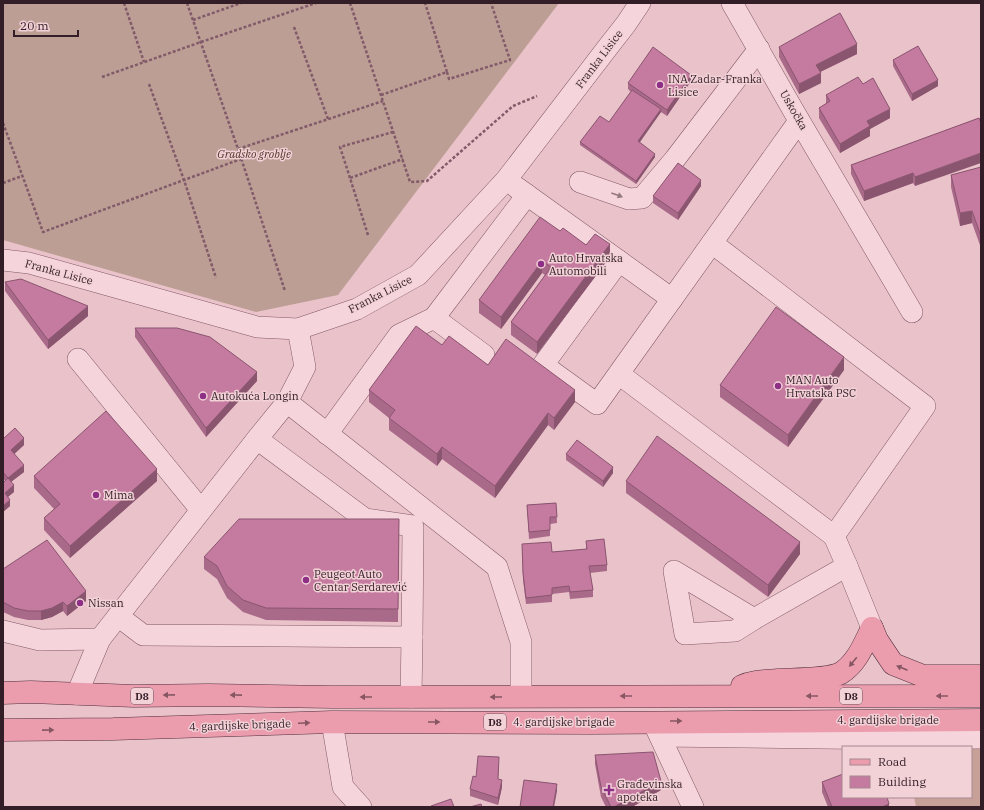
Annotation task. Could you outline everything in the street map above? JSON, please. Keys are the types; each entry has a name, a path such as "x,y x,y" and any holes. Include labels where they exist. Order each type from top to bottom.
{"main road":[{"path":"872,628 877,640 893,664 922,676 981,676"},
{"path":"721,696 747,684 758,681 821,678 840,673 848,668 855,659 863,647 872,628"},
{"path":"3,682 31,692"},
{"name":"D8","path":"3,694 31,692 134,696 208,695 332,697 981,696"},
{"name":"4. gardijske brigade","path":"5,731 332,722 591,722 657,729 981,720"}],"street":[{"name":"Franka Lisice","path":"3,260 29,263 257,327 298,329 357,308 418,274 506,180 613,42 640,3"},
{"name":"Uskočka","path":"732,3 799,121 912,312"},
{"path":"580,182 628,199 642,198 675,159 759,50"},
{"path":"619,261 543,365 597,404 799,121"},
{"path":"506,180 672,299"},
{"path":"327,434 399,335 434,318 528,195"},
{"path":"712,243 925,406 834,536"},
{"path":"434,318 484,355"},
{"path":"77,694 100,639 287,402 305,367 298,329"},
{"path":"78,359 201,510"},
{"path":"619,374 834,536 872,628"},
{"path":"287,402 497,567 521,642 521,696"},
{"path":"257,439 365,519 413,526 411,697"},
{"path":"754,619 847,566"},
{"path":"118,616 143,635 412,637"},
{"path":"3,631 40,640 100,639"},
{"path":"332,722 343,786 353,804"},
{"path":"693,807 657,729 893,739 981,738"}],"path":[{"path":"124,3 144,62"},
{"path":"188,3 242,159 285,291"},
{"path":"193,20 241,3"},
{"path":"102,77 316,3"},
{"path":"350,3 410,182 427,181 513,106 537,96"},
{"path":"425,3 450,79 510,60 491,3"},
{"path":"294,27 328,119"},
{"path":"381,95 447,72"},
{"path":"149,84 184,180 216,278"},
{"path":"238,149 383,101"},
{"path":"3,123 43,232 242,159"},
{"path":"368,235 340,148 393,132"},
{"path":"350,178 403,159"},
{"path":"3,183 22,176"}],"shaded area":[{"path":"981,738 981,807 916,807 914,798 972,798 972,746"}],"green space":[{"name":"Gradsko groblje","path":"3,3 559,3 338,295 256,312 3,240"}],"building":[{"path":"840,13 857,44 816,65 821,73 799,84 779,47"},
{"path":"918,46 938,80 912,94 893,60"},
{"name":"INA Zadar-Franka Lisice","path":"653,47 691,75 667,110 628,83"},
{"path":"858,77 863,84 873,78 890,109 867,121 870,126 840,144 819,108 830,101 826,95"},
{"path":"632,90 661,109 638,141 655,154 636,181 580,142 600,116 609,122"},
{"path":"979,118 981,123 981,153 915,177 913,173 864,191 851,165"},
{"path":"678,163 701,180 678,213 653,196"},
{"path":"981,167 981,236 972,211 960,213 951,175"},
{"path":"540,217 560,231 563,228 586,245 595,234 610,244 537,342 511,322 551,267 542,261 501,317 479,300"},
{"path":"21,279 88,306 48,340 5,282"},
{"path":"776,307 844,357 788,435 720,385"},
{"path":"416,326 442,345 449,336 488,365 506,339 575,390 554,418 548,413 495,486 442,447 437,454 389,418 395,410 369,390"},
{"path":"135,328 177,328 210,337 257,372 206,428"},
{"path":"106,411 157,469 70,546 44,518 60,504 34,476"},
{"path":"15,428 24,438 11,450 24,465 8,478 3,472 3,439"},
{"path":"657,436 800,542 768,585 626,481"},
{"path":"577,440 613,467 603,481 566,454"},
{"path":"8,478 14,485 5,493 10,500 3,506 3,483"},
{"path":"556,503 557,517 550,517 550,530 529,532 527,505"},
{"path":"239,519 399,519 398,609 266,608 243,600 227,586 217,566 204,557"},
{"path":"604,539 607,565 589,566 593,590 570,592 569,586 552,588 552,595 526,598 522,544 551,542 552,552 587,549 586,541"},
{"path":"47,540 86,591 67,606 63,602 52,608 41,611 28,611 14,608 3,602 3,569"},
{"path":"653,752 661,781 614,807 611,807 601,787 595,755"},
{"path":"478,756 499,757 498,779 502,780 498,798 470,789 473,776 476,777"},
{"path":"842,774 842,798 887,798 889,804 882,807 832,807 822,782"},
{"path":"524,780 557,784 553,807 520,807"},
{"path":"451,799 454,807 431,807 431,806"},
{"path":"481,804 482,807 470,807"}],"place":[{"name":"INA Zadar-Franka Lisice","path":"660,85"},
{"name":"Auto Hrvatska Automobili","path":"541,264"},
{"name":"MAN Auto Hrvatska PSC","path":"778,386"},
{"name":"Autokuća Longin","path":"203,396"},
{"name":"Mima","path":"96,495"},
{"name":"Peugeot Auto Centar Serdarević","path":"306,580"},
{"name":"Nissan","path":"80,603"},
{"name":"Građevinska apoteka","path":"609,790"}]}
